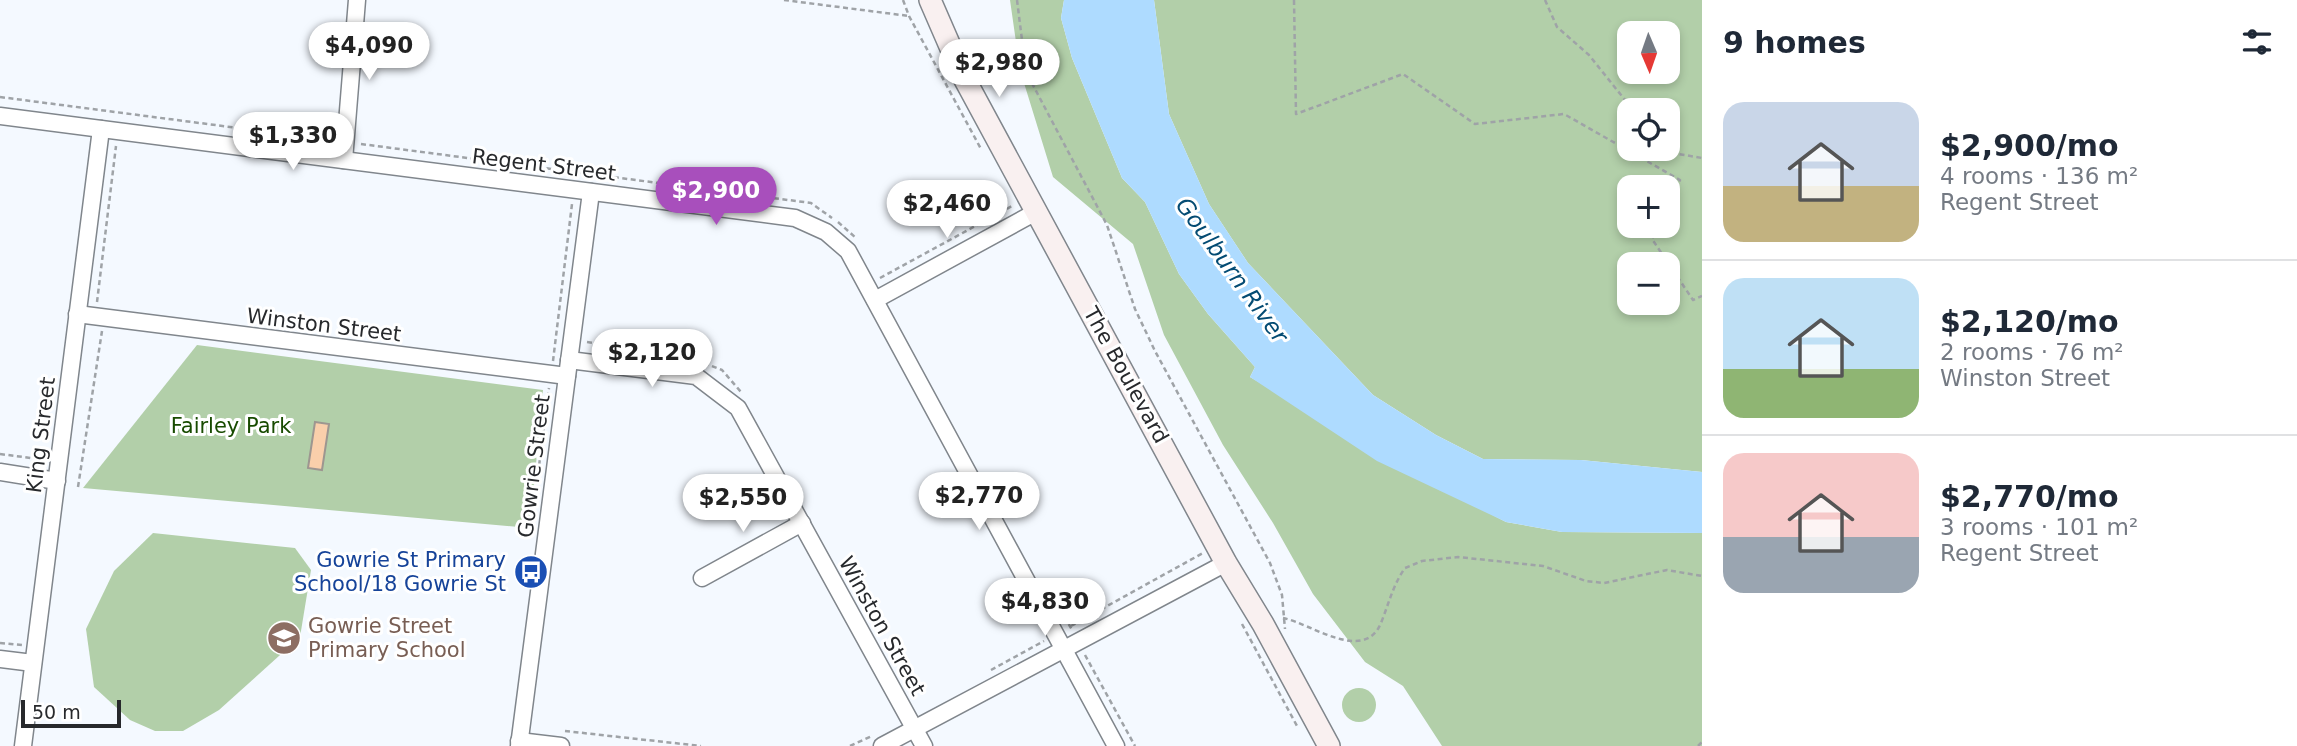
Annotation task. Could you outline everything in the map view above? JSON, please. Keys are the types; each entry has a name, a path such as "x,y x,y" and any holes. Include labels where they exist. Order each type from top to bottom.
{"street":[{"path":"344,160 357,0"},
{"name":"The Boulevard","path":"930,0 963,76 1226,563 1273,621 1329,746"},
{"name":"Regent Street","path":"0,116 101,135 344,160 590,198 795,218 826,232 848,251 881,297 1063,631 1065,649 1116,746"},
{"name":"King Street","path":"23,746 101,135"},
{"name":"Gowrie Street","path":"519,744 562,371 590,198"},
{"path":"881,297 1036,212"},
{"name":"Winston Street","path":"77,314 562,371 696,376 738,408 924,746"},
{"path":"0,472 57,481"},
{"path":"702,578 802,523"},
{"path":"879,740 915,729 1226,563"},
{"path":"0,659 33,663"},
{"path":"519,744 562,739"}],"path":[{"path":"784,0 909,16"},
{"path":"1017,0 1026,72 1107,225 1135,309 1270,563 1282,595 1273,621"},
{"path":"1294,0 1296,114 1403,74 1475,124 1564,114 1671,175"},
{"path":"1545,0 1557,26 1589,55 1623,98"},
{"path":"0,97 811,203 853,232 859,244"},
{"path":"97,302 116,142 101,135"},
{"path":"1680,154 1702,158"},
{"path":"537,485 562,371 572,201 590,198"},
{"path":"881,297 879,279 1012,206"},
{"path":"1652,238 1693,300 1702,296"},
{"path":"78,487 104,318"},
{"path":"0,454 46,460"},
{"path":"1063,631 1203,554"},
{"path":"1273,621 1345,641 1362,640 1380,625 1388,600 1405,568 1412,563 1441,558 1477,558 1543,566 1586,581 1604,583 1667,570 1702,576"},
{"path":"1044,579 1063,631 1065,649 1135,746"},
{"path":"1273,621 1289,638"},
{"path":"988,672 1045,640 1065,649"},
{"path":"0,643 22,645"},
{"path":"562,739 701,746"},
{"path":"850,746 879,740"},
{"path":"1698,746 1702,742"}],"green space":[{"path":"1010,0 1064,0 1061,18 1072,58 1122,178 1145,202 1179,274 1208,314 1255,367 1250,377 1443,489 1506,522 1562,532 1702,533 1702,746 1442,746 1403,686 1365,662 1313,594 1273,523 1223,445 1164,335 1133,244 1053,177 1020,70"},
{"path":"1154,0 1702,0 1702,472 1581,460 1483,459 1436,435 1373,395 1248,263 1209,204 1169,114"},
{"name":"Fairley Park","path":"197,345 543,390 530,528 83,488"},
{"path":"153,533 295,548 311,570 300,637 219,710 183,731 155,731 130,720 94,687 86,629 114,571"},
{"path":"1359,688 1371,693 1376,705 1371,717 1359,722 1347,717 1342,705 1347,693"}],"water":[{"name":"Goulburn River","path":"1064,0 1154,0 1169,114 1209,204 1248,263 1373,395 1436,435 1483,459 1581,460 1702,472 1702,533 1562,532 1506,522 1377,461 1250,377 1255,367 1208,314 1179,274 1145,202 1122,178 1072,58 1061,18"}],"building":[{"path":"315,422 329,424 322,470 308,468"}],"place":[{"name":"Gowrie St Primary School/18 Gowrie St","path":"531,572"},
{"name":"Gowrie Street Primary School","path":"284,638"}]}
